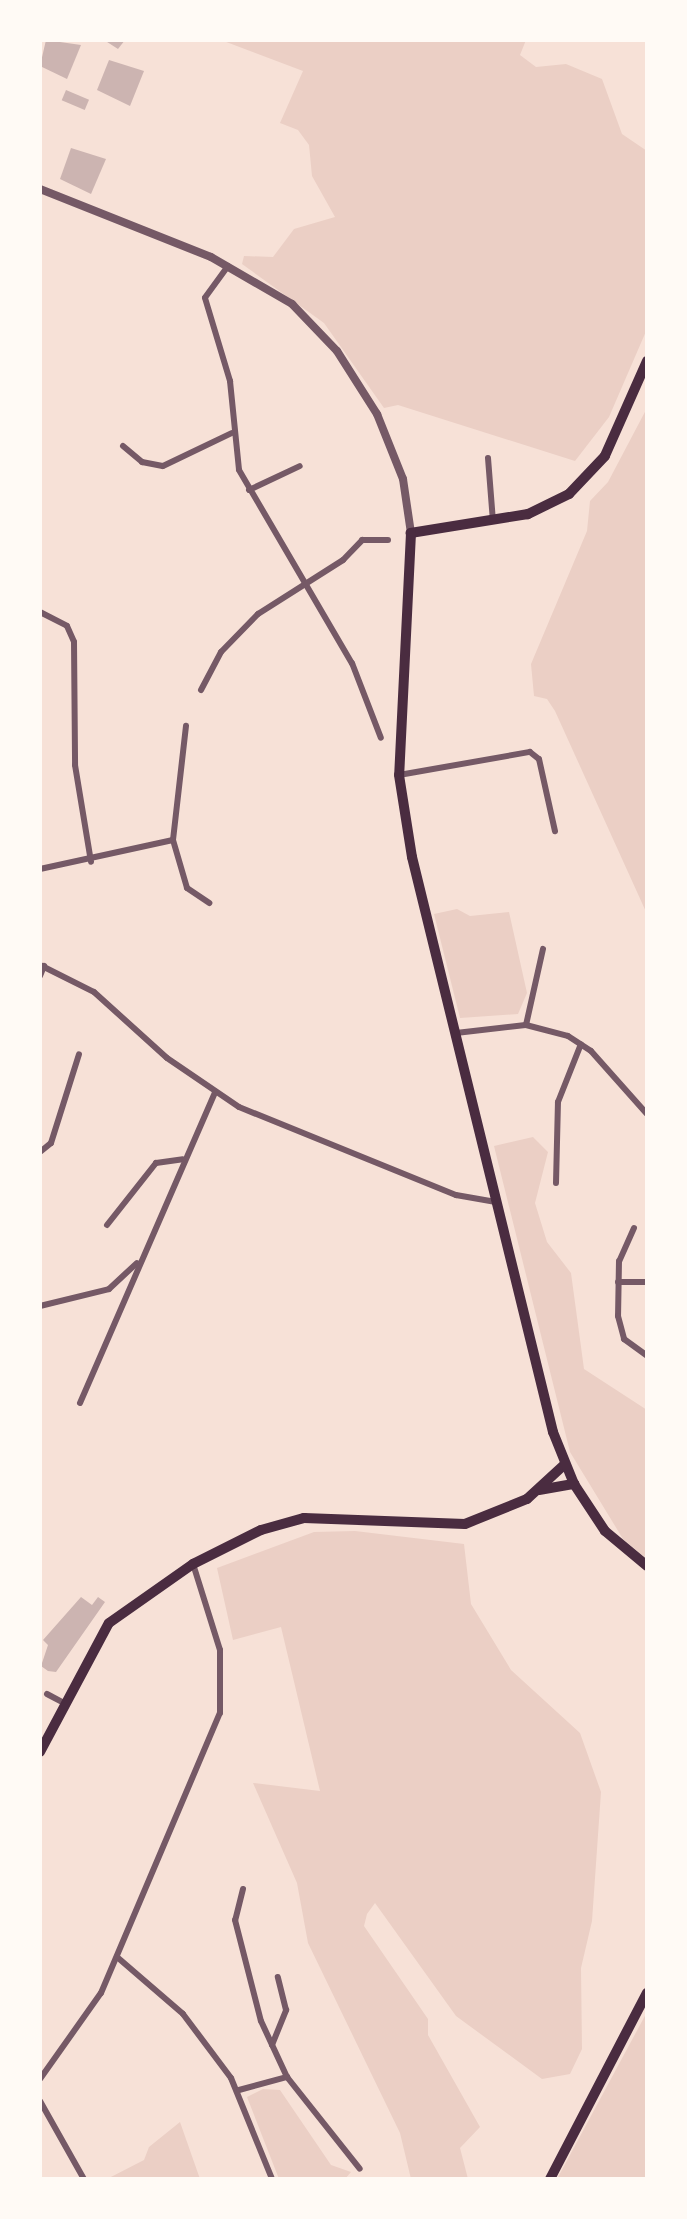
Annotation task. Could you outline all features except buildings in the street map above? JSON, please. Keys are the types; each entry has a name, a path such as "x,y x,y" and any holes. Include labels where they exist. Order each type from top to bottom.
{"main road":[{"path":"647,361 590,477 548,506 493,521 411,533 399,775 412,857 456,1033 494,1202 564,1465 614,1541 647,1566"},
{"path":"40,1752 109,1623 192,1564 286,1522 335,1516 449,1527 485,1519 539,1490 564,1465"},
{"path":"539,1490 574,1484"},
{"path":"550,2179 647,1993"}],"street":[{"path":"40,189 228,266 292,304 347,366 393,450 411,533"},
{"path":"228,266 205,298 230,381 232,433 249,489 302,584 352,663 382,737"},
{"path":"123,446 142,462 163,466 232,433"},
{"path":"488,458 493,521"},
{"path":"249,489 300,466"},
{"path":"201,690 221,652 258,614 362,540 388,540"},
{"path":"40,611 67,626 74,642 75,765 91,862"},
{"path":"186,726 173,840 187,888 209,903"},
{"path":"399,775 530,752 539,759 555,831"},
{"path":"40,869 91,862 173,840"},
{"path":"526,1025 543,949"},
{"path":"40,976 42,965 94,992 215,1093 456,1195 494,1202"},
{"path":"456,1033 526,1025 581,1044 647,1114"},
{"path":"556,1183 558,1102 581,1044"},
{"path":"40,1152 51,1143 79,1054"},
{"path":"80,1404 131,1292 137,1263 215,1093"},
{"path":"107,1225 156,1163 183,1159"},
{"path":"635,1228 624,1241 618,1282 624,1339 647,1356"},
{"path":"40,1306 108,1289 137,1263"},
{"path":"618,1282 647,1282"},
{"path":"40,2079 101,1993 220,1713 220,1650 192,1564"},
{"path":"47,1694 64,1703"},
{"path":"243,1889 235,1920 251,1996 287,2077 360,2169"},
{"path":"117,1957 183,2014 239,2091 272,2179"},
{"path":"272,2045 286,2010 278,1978"},
{"path":"239,2091 287,2077"},
{"path":"40,2101 85,2179"}],"shaded area":[{"path":"221,40 526,40 520,55 536,67 566,64 602,79 622,134 647,151 647,329 609,417 575,461 398,405 384,408 324,323 242,264 244,256 273,257 294,229 335,217 312,176 309,145 298,130 280,123 303,71"},
{"path":"647,408 647,914 555,711 547,699 534,696 531,664 587,531 590,501 608,482"},
{"path":"457,909 470,916 509,912 527,993 518,1014 460,1018 434,914"},
{"path":"533,1137 548,1152 535,1203 547,1242 571,1273 584,1369 647,1410 647,1559 623,1539 570,1452 494,1146"},
{"path":"355,1531 464,1544 471,1604 511,1670 580,1733 601,1792 592,1921 581,1968 582,2049 570,2074 542,2079 456,2016 375,1903 367,1914 364,1926 428,2019 428,2035 480,2127 460,2148 468,2179 411,2179 400,2133 308,1943 297,1883 253,1783 320,1791 281,1627 233,1640 217,1568 314,1532"},
{"path":"647,2012 647,2179 557,2179"},
{"path":"263,2089 280,2090 331,2165 351,2172 345,2179 279,2179 247,2097"},
{"path":"180,2122 200,2179 107,2179 144,2160 149,2147"}]}
